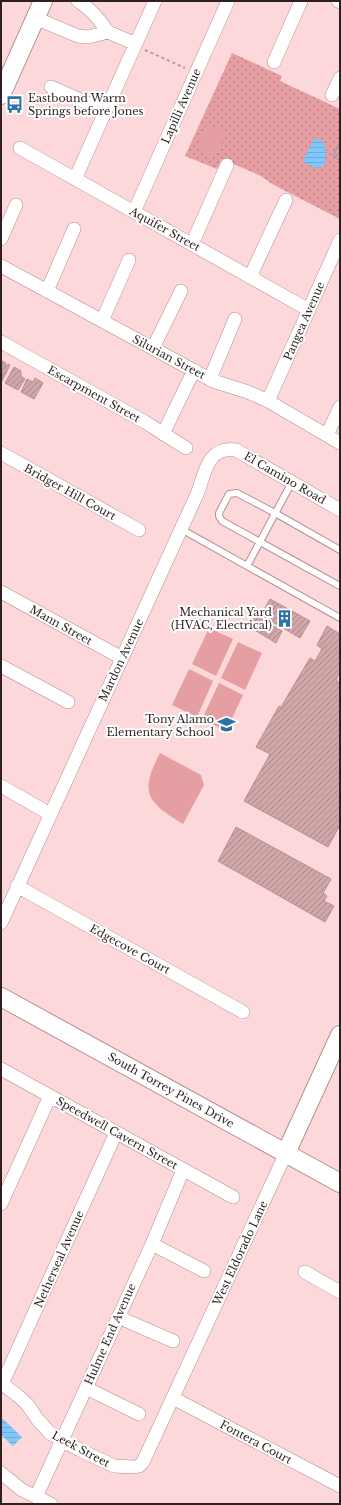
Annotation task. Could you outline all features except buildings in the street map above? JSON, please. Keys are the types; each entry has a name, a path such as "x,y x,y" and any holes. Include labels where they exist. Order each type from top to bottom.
{"street":[{"path":"1,95 43,1"},
{"path":"78,1 91,9 108,32 136,45"},
{"path":"75,179 156,1"},
{"name":"Lapilli Avenue","path":"134,212 228,1"},
{"path":"274,62 301,1"},
{"path":"35,18 78,36 88,37 108,32"},
{"path":"332,95 340,78"},
{"path":"51,86 106,111"},
{"name":"Aquifer Street","path":"20,148 309,310"},
{"path":"192,244 227,165"},
{"path":"250,277 286,200"},
{"path":"1,239 16,204"},
{"path":"47,291 74,229"},
{"name":"Pangea Avenue","path":"268,401 340,240"},
{"path":"102,321 129,260"},
{"name":"Silurian Street","path":"1,266 210,379 222,385 248,392 268,401 340,443"},
{"path":"153,348 181,291"},
{"path":"210,379 235,319"},
{"name":"Escarpment Street","path":"1,342 146,422 186,448"},
{"path":"163,434 194,370"},
{"path":"327,435 340,407"},
{"name":"El Camino Road","path":"229,449 236,450 340,510"},
{"name":"Mardon Avenue","path":"1,923 198,492 208,462 213,456 229,449"},
{"name":"Bridger Hill Court","path":"1,453 139,530"},
{"name":"Mann Street","path":"1,592 122,658"},
{"path":"1,666 68,702"},
{"path":"1,786 50,814"},
{"name":"Edgecove Court","path":"17,886 243,1012"},
{"name":"South Torrey Pines Drive","path":"1,997 340,1183"},
{"name":"West Eldorado Lane","path":"134,1467 139,1466 143,1462 340,1034"},
{"name":"Speedwell Cavern Street","path":"1,1069 233,1197"},
{"path":"1,1204 50,1096"},
{"name":"Netherseal Avenue","path":"2,1384 116,1133"},
{"name":"Hulme End Avenue","path":"36,1496 152,1244 183,1170"},
{"path":"152,1244 204,1271"},
{"path":"305,1272 340,1292"},
{"path":"118,1317 173,1341"},
{"name":"Leek Street","path":"2,1384 27,1404 38,1420 51,1434 114,1466 134,1467"},
{"path":"86,1388 139,1414"},
{"name":"Fontera Court","path":"173,1398 340,1486"},
{"path":"1,1472 22,1490 51,1504"}],"lane":[{"path":"247,566 292,482"},
{"path":"340,550 275,513 234,493 230,494 219,513 222,521 340,586"},
{"path":"181,529 340,618"}],"path":[{"path":"136,45 196,72"}],"shaded area":[{"path":"232,53 282,76 280,81 340,109 340,219 272,184 261,176 222,159 217,169 185,156"},
{"path":"207,124 226,133 215,157 196,148"},
{"path":"209,628 233,639 216,676 192,664"},
{"path":"238,642 262,653 245,690 221,678"},
{"path":"189,669 213,681 197,717 172,705"},
{"path":"219,683 243,695 226,731 202,719"},
{"path":"160,753 201,775 204,785 183,824 161,809 150,795 150,778 153,767"}],"water":[{"path":"314,138 325,143 324,149 327,152 325,164 317,168 303,162"},
{"path":"3,1419 22,1437 13,1446 1,1435 1,1420"}],"place":[{"name":"Eastbound Warm Springs before Jones","path":"15,104"},
{"name":"Mechanical Yard (HVAC, Electrical)","path":"285,618"},
{"name":"Tony Alamo Elementary School","path":"227,725"}]}
